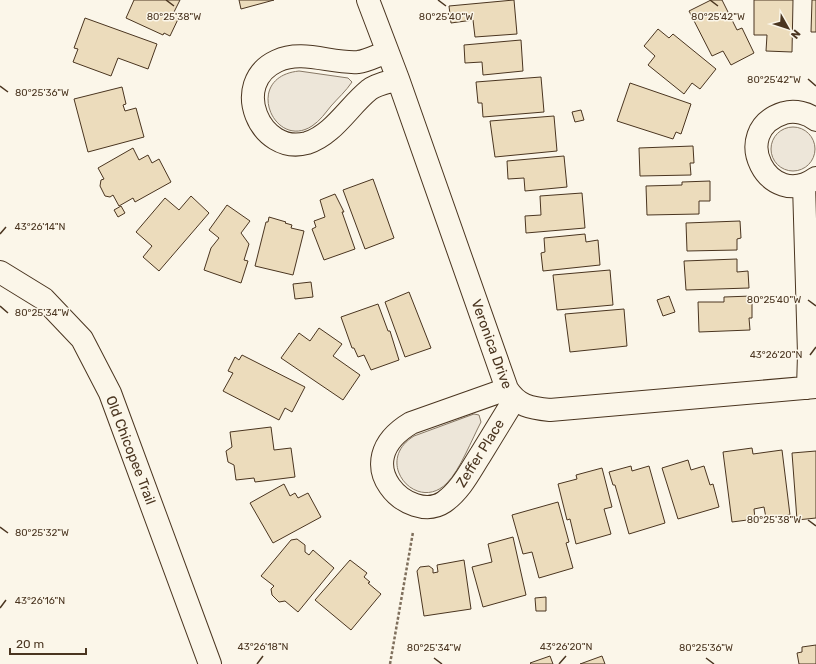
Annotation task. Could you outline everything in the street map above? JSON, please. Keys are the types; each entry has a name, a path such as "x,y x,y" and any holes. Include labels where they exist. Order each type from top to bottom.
{"street":[{"name":"Veronica Drive","path":"368,0 398,79 510,394 531,408 550,410 812,387"},
{"path":"387,52 359,62 304,57 277,61 269,66 254,82 253,104 256,115 262,126 276,139 294,144 307,143 319,137 331,127 370,89 398,79"},
{"path":"812,387 809,354 810,181 792,186 780,184 769,177 761,168 757,157 756,144 759,133 766,122 776,116 788,112 800,112 816,120"},
{"name":"Old Chicopee Trail","path":"0,272 44,300 82,339 110,393 210,664"},
{"name":"Zeffer Place","path":"510,394 460,487 443,503 432,506 419,506 408,502 388,485 383,475 381,463 383,451 389,440 398,431 411,423 510,394"}],"path":[{"path":"390,664 413,532"}],"shaded area":[{"path":"299,71 348,78 352,82 318,122 298,131 286,129 276,121 270,110 268,98 272,86 282,76"},
{"path":"793,127 805,131 811,137 815,149 811,161 805,167 793,171 781,167 775,161 771,149 775,137 781,131"},
{"path":"474,414 479,415 481,422 452,477 447,483 435,491 423,492 412,489 404,481 398,470 397,459 402,447 414,436"}],"building":[{"path":"134,0 180,0 174,12 180,15 170,36 164,33 163,35 126,18"},
{"path":"239,0 274,0 241,9"},
{"path":"514,0 517,34 475,37 473,20 451,23 449,6"},
{"path":"711,0 722,0 737,30 742,28 754,53 731,65 723,51 712,56 689,11"},
{"path":"754,0 793,0 792,52 766,51 767,35 754,35"},
{"path":"812,0 816,0 816,32 811,32"},
{"path":"85,18 157,44 148,69 118,58 111,76 73,62 78,49 74,48"},
{"path":"658,29 669,38 673,34 716,69 700,89 692,83 684,94 648,65 655,56 644,46"},
{"path":"521,40 523,71 483,75 482,62 465,63 464,45"},
{"path":"541,77 544,112 483,117 482,103 478,103 476,82"},
{"path":"630,83 691,104 681,134 676,132 673,139 617,121"},
{"path":"122,87 126,104 123,105 125,111 136,108 144,137 88,152 74,99"},
{"path":"581,110 584,120 575,122 572,112"},
{"path":"554,116 557,151 495,157 490,121"},
{"path":"693,146 694,163 690,163 691,175 640,176 639,148"},
{"path":"133,148 139,160 148,155 152,163 159,159 171,182 135,202 133,198 119,206 113,195 110,197 105,196 100,186 101,180 104,179 98,168"},
{"path":"564,156 567,187 525,191 524,178 508,179 507,161"},
{"path":"373,179 394,238 365,249 343,190"},
{"path":"710,181 710,201 699,201 699,214 647,215 646,186 682,185 682,182"},
{"path":"582,193 585,228 526,233 525,216 541,215 540,196"},
{"path":"335,194 344,212 342,212 355,249 324,260 312,229 316,227 314,221 325,217 320,200"},
{"path":"191,196 209,213 159,271 143,257 152,246 136,232 165,198 179,210"},
{"path":"227,205 250,221 241,233 249,244 244,260 248,261 241,283 204,270 211,248 219,238 209,230"},
{"path":"121,206 125,213 118,217 114,210"},
{"path":"269,217 292,225 291,228 304,231 293,275 255,266 266,222 268,222"},
{"path":"740,221 741,238 737,239 737,250 687,251 686,223"},
{"path":"585,234 586,242 598,240 600,265 543,271 541,253 545,252 544,238"},
{"path":"737,259 737,272 748,271 749,288 686,290 684,261"},
{"path":"610,270 613,305 557,310 553,275"},
{"path":"311,282 313,297 295,299 293,284"},
{"path":"409,292 431,348 405,357 385,302"},
{"path":"669,296 675,312 663,316 657,300"},
{"path":"752,296 752,318 749,318 750,330 699,332 698,302 724,302 724,297"},
{"path":"378,304 388,331 390,331 399,360 371,370 364,355 358,357 354,348 352,348 341,317"},
{"path":"624,309 627,346 570,352 565,314"},
{"path":"319,328 342,344 333,356 360,375 343,400 281,358 299,333 310,341"},
{"path":"242,355 305,387 292,412 285,408 279,420 223,391 233,373 228,371 235,357 239,360"},
{"path":"271,427 274,450 291,448 295,477 255,482 254,478 236,480 234,465 228,462 226,451 232,447 230,432"},
{"path":"752,448 753,454 782,450 790,515 766,518 764,507 754,509 755,519 732,522 723,452"},
{"path":"816,451 816,518 797,520 792,453"},
{"path":"688,460 691,470 704,466 710,485 713,484 719,507 678,519 662,468"},
{"path":"631,466 632,471 649,466 665,523 629,534 615,485 613,485 609,472"},
{"path":"602,468 612,507 604,509 611,534 576,544 570,519 567,520 558,484 577,479 576,475"},
{"path":"284,484 290,496 295,493 298,498 308,493 321,517 273,543 250,503"},
{"path":"558,502 569,542 566,543 573,568 539,578 532,552 523,554 512,515"},
{"path":"513,537 526,595 483,607 472,567 492,562 488,544"},
{"path":"297,539 305,545 305,552 309,555 313,550 334,568 298,612 285,601 279,602 272,595 271,589 274,586 261,576 291,540"},
{"path":"350,560 367,573 364,577 370,582 368,583 381,594 351,630 315,600"},
{"path":"464,560 471,609 424,616 417,571 420,567 429,566 433,569 433,573 438,572 437,565"},
{"path":"546,597 546,611 536,611 535,598"},
{"path":"816,645 816,664 799,664 797,653 802,652 802,647"},
{"path":"550,656 553,664 530,663"},
{"path":"602,656 605,664 580,664"}]}
